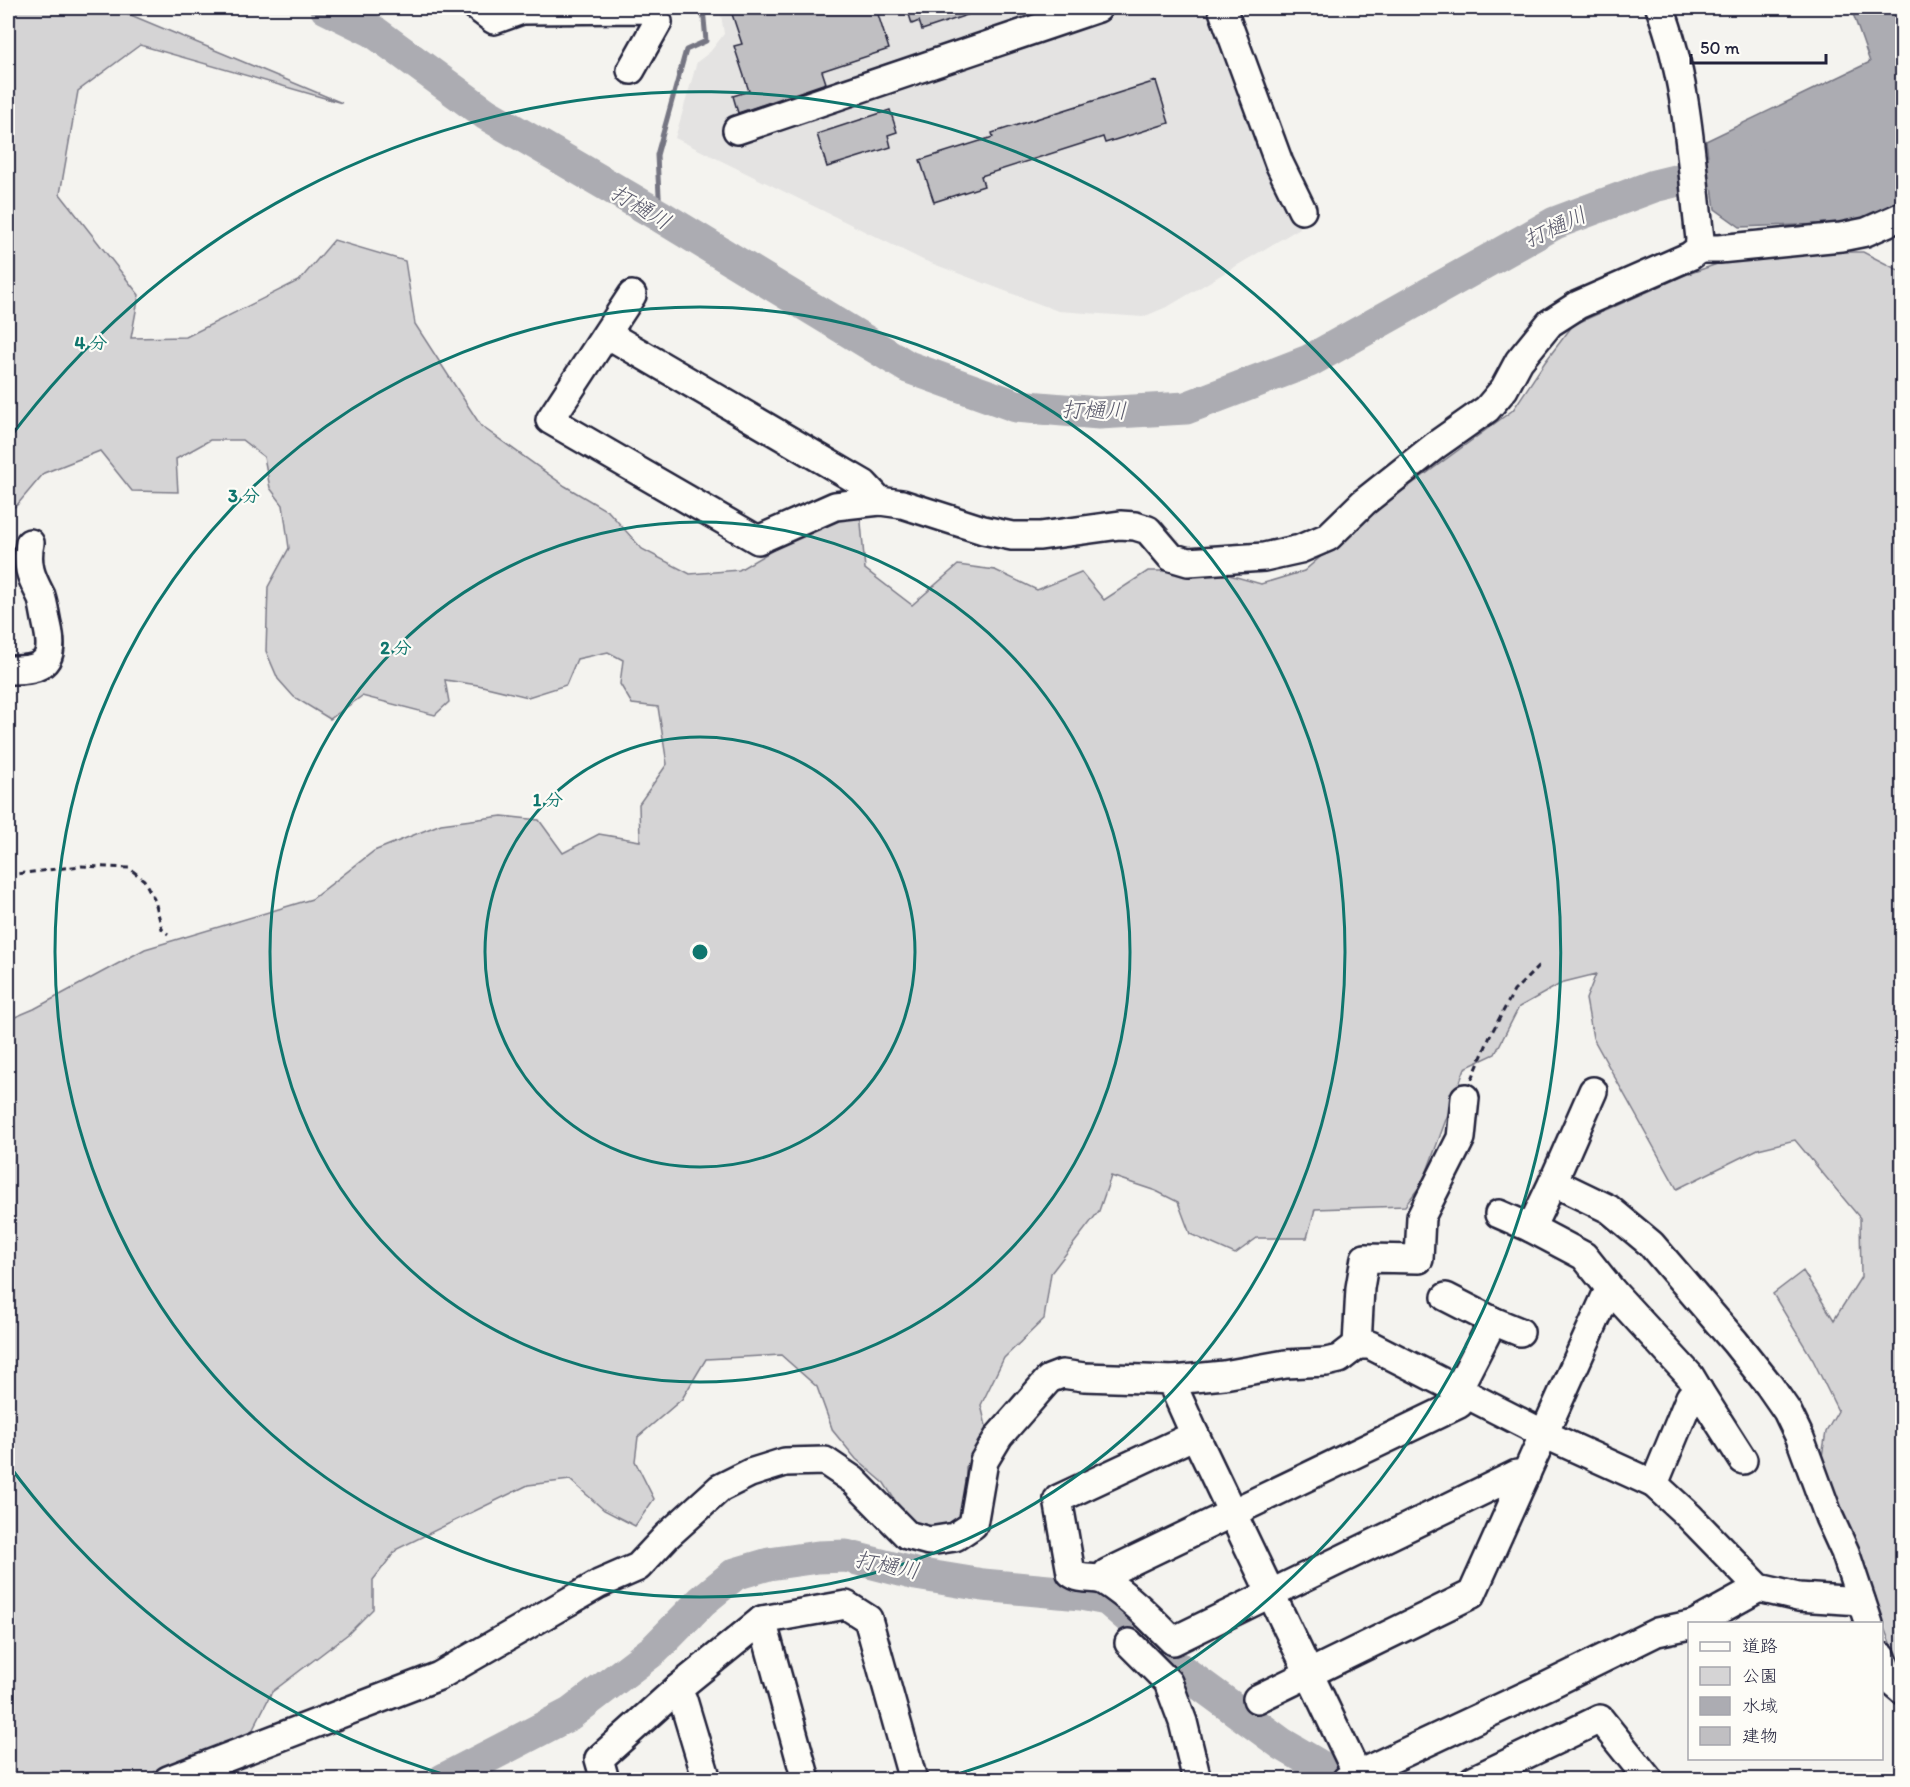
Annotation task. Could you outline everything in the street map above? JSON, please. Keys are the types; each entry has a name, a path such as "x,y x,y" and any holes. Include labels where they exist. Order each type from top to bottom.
{"street":[{"path":"478,8 494,20 522,10 651,9 658,22 631,70"},
{"path":"737,130 1098,8"},
{"path":"1222,8 1279,163 1302,210"},
{"path":"632,295 550,420 758,540 835,506 880,501 902,504 983,530 1012,536 1040,536 1120,525 1135,526 1148,530 1171,557 1188,562 1264,557 1300,549 1329,537 1364,502 1436,445 1487,409 1504,388 1519,361 1550,323 1578,305 1690,256 1699,238 1682,83 1670,34 1660,8"},
{"path":"1699,238 1719,249 1866,232 1902,216"},
{"path":"607,334 864,484 880,501"},
{"path":"8,670 24,670 39,666 48,658 51,646 41,597 31,573 28,556 30,543"},
{"path":"1531,1228 1593,1091"},
{"path":"1357,1345 1360,1288 1365,1258 1419,1259 1421,1217 1461,1138 1465,1098"},
{"path":"1553,1182 1610,1209 1651,1244 1735,1342 1788,1411 1845,1552 1865,1612"},
{"path":"1499,1214 1584,1256 1612,1291 1690,1376 1743,1460"},
{"path":"1257,1699 1472,1594 1605,1298 1612,1291"},
{"path":"1446,1297 1520,1332"},
{"path":"1104,1580 1107,1573 1459,1404 1493,1321"},
{"path":"168,1779 439,1676 599,1584 638,1567 667,1536 720,1488 750,1473 785,1462 825,1461 853,1480 907,1535 929,1541 955,1537 973,1525 984,1461 999,1436 1049,1379 1062,1374 1084,1377 1174,1380 1224,1375 1286,1364 1326,1362 1339,1359 1357,1345 1370,1345 1545,1434 1654,1484 1689,1516 1759,1588 1865,1612"},
{"path":"1174,1380 1174,1388 1195,1435 1309,1674 1353,1778 1657,1632 1688,1625"},
{"path":"1654,1484 1690,1397 1699,1390"},
{"path":"1195,1435 1058,1499 1071,1573 1078,1578 1104,1580 1129,1599 1173,1641 1517,1474 1526,1475"},
{"path":"1696,1622 1759,1588"},
{"path":"605,1779 599,1759 677,1689 762,1620 846,1605 868,1620 913,1779"},
{"path":"762,1620 806,1779"},
{"path":"1129,1643 1168,1682 1183,1722 1197,1779"},
{"path":"1883,1662 1890,1680 1902,1690"},
{"path":"677,1689 683,1700 707,1779"},
{"path":"1473,1779 1600,1719 1649,1779"}],"path":[{"path":"8,875 81,866 129,868 144,880 155,901 162,929 168,934"},
{"path":"1465,1098 1491,1034 1514,991 1541,964"}],"shaded area":[{"path":"720,8 1214,8 1270,160 1300,228 1169,306 1143,317 1058,311 923,260 675,138 697,62 710,52 724,34"}],"green space":[{"path":"8,8 126,13 342,103 140,45 78,91 60,194 139,295 131,338 186,337 300,280 334,240 405,261 415,324 481,426 565,486 609,512 642,549 690,574 739,570 819,523 860,511 865,569 912,605 958,565 995,570 1037,590 1081,572 1104,600 1148,571 1215,571 1261,584 1304,571 1364,519 1513,410 1573,325 1685,275 1732,259 1810,252 1863,252 1902,272 1902,1667 1898,1663 1875,1605 1862,1559 1820,1469 1826,1432 1838,1411 1813,1360 1773,1294 1803,1271 1834,1320 1861,1277 1860,1218 1795,1140 1758,1149 1677,1189 1593,1038 1586,999 1596,974 1564,982 1519,1007 1495,1054 1465,1068 1423,1182 1405,1206 1315,1209 1307,1238 1257,1238 1235,1254 1190,1234 1178,1202 1156,1191 1111,1176 1099,1211 1051,1273 1044,1319 1004,1358 981,1405 988,1434 966,1467 965,1515 942,1531 907,1519 884,1483 856,1459 833,1431 817,1387 781,1355 706,1359 682,1399 638,1437 635,1461 654,1499 635,1526 604,1510 570,1480 528,1485 397,1549 373,1580 373,1609 348,1634 272,1692 249,1737 145,1779 12,1779 8,1776 8,1020 34,1009 145,949 312,899 374,851 441,824 502,816 539,820 563,853 599,834 640,841 639,804 667,764 658,707 632,704 620,684 623,660 608,652 577,659 566,685 528,697 445,680 449,702 435,715 362,696 330,719 294,697 278,679 266,651 268,587 289,548 283,505 270,488 264,457 242,440 210,440 176,459 178,492 132,491 100,451 44,473 17,505 8,511"}],"water":[{"path":"1851,8 1902,8 1902,208 1851,223 1740,227 1715,209 1706,141 1870,62"}],"building":[{"path":"730,8 876,8 889,49 822,71 826,83 738,113 733,96 749,91 734,46 742,44"},
{"path":"907,8 982,8 982,10 922,30 919,21 912,24"},
{"path":"1156,81 1169,123 1105,143 1103,137 981,176 984,186 934,202 920,160 993,137 992,133"},
{"path":"890,110 897,132 888,135 891,147 827,167 817,134"}],"waterway":[{"name":"打樋川","path":"326,8 373,31 486,114 660,216 908,367 1016,406 1099,413 1186,408 1309,361 1555,223 1654,186 1753,162"},
{"path":"660,216 657,155 686,50 706,41 703,8"},
{"name":"打樋川","path":"443,1780 570,1714 655,1649 702,1601 735,1574 769,1564 818,1557 846,1556 916,1574 983,1585 1081,1594 1107,1599 1134,1622 1166,1659 1282,1744 1328,1771 1333,1780"}]}
